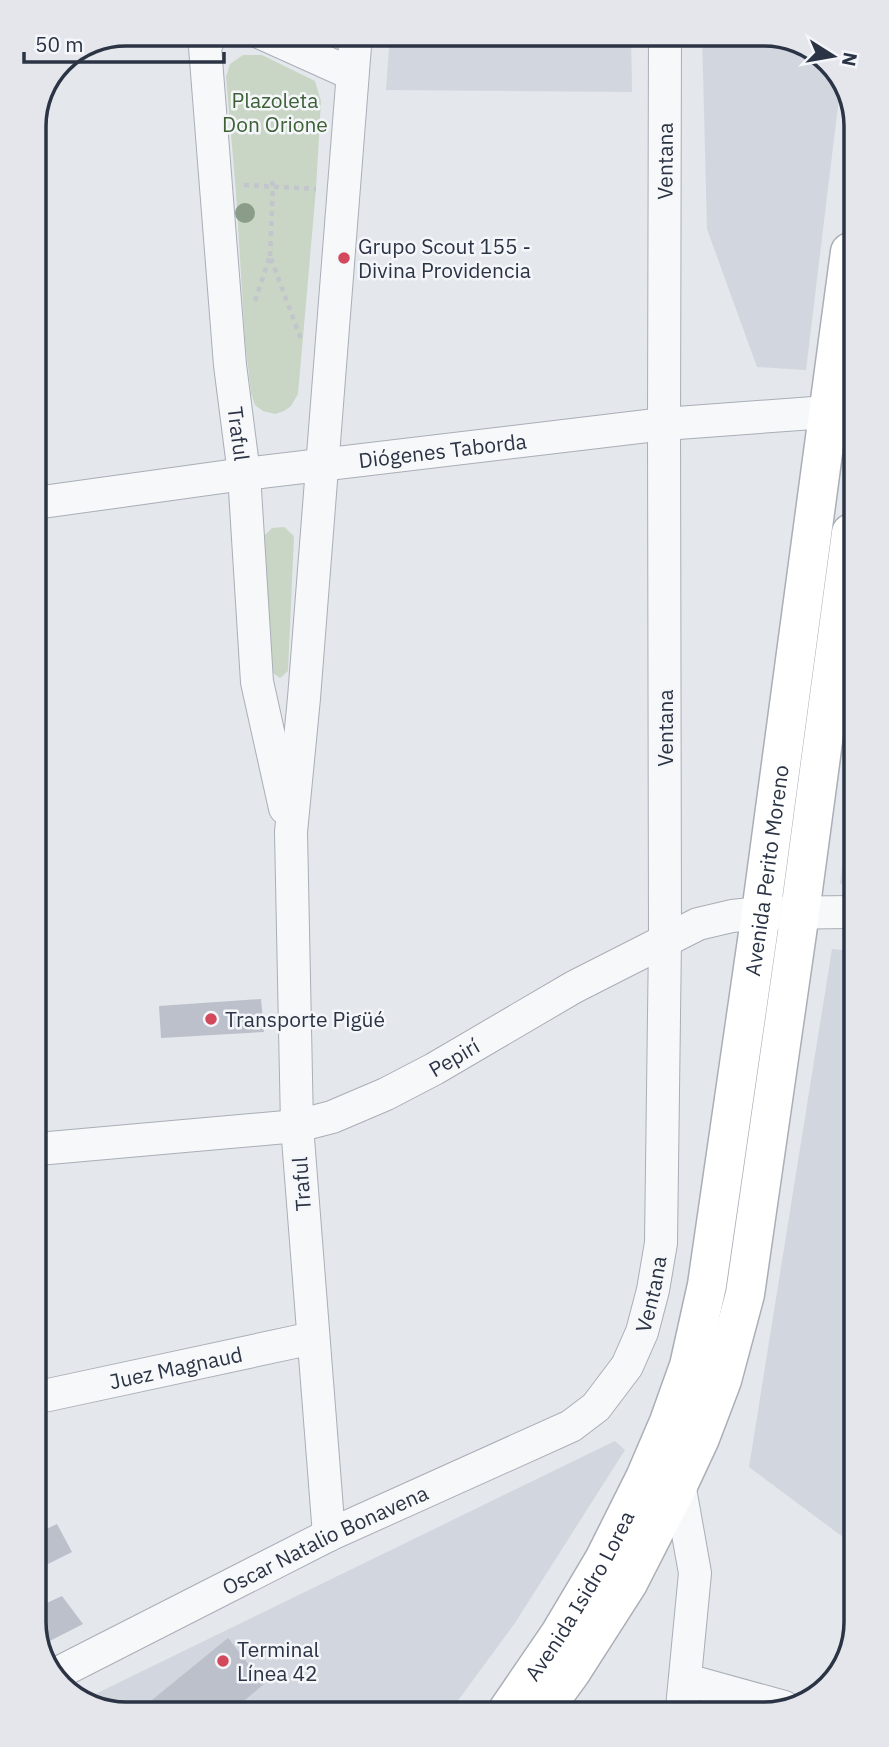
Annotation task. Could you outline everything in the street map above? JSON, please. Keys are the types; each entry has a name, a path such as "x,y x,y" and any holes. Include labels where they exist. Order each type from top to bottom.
{"main road":[{"name":"Avenida Perito Moreno","path":"662,1480 669,1422 689,1366 707,1285 761,913 839,412 844,339"},
{"name":"Avenida Perito Moreno","path":"662,1480 700,1438 722,1380 745,1294 844,585"},
{"name":"Avenida Isidro Lorea","path":"549,1702 628,1583 662,1480"},
{"name":"Avenida Isidro Lorea","path":"515,1702 604,1560 662,1480"}],"street":[{"name":"Traful","path":"206,45 230,365 244,474 257,682 290,832"},
{"path":"288,45 352,74"},
{"name":"Traful","path":"329,1535 297,1126 290,832 304,698 355,45"},
{"name":"Ventana","path":"596,1407 627,1366 642,1332 661,1243 665,940 665,46"},
{"name":"Diógenes Taborda","path":"46,502 322,464 664,424 839,412"},
{"name":"Pepirí","path":"45,1148 297,1126 332,1116 386,1094 434,1069 574,987 698,924 761,913 844,912"},
{"name":"Juez Magnaud","path":"45,1396 313,1339"},
{"name":"Oscar Natalio Bonavena","path":"63,1671 329,1535 571,1426 596,1407"},
{"path":"662,1480 695,1573 684,1694 745,1702"}],"path":[{"path":"253,305 270,256 273,186 271,176"},
{"path":"216,183 343,192"},
{"path":"270,256 302,344 331,354"}],"shaded area":[{"path":"389,45 631,46 632,92 386,90"},
{"path":"702,46 769,46 789,50 798,54 798,91 835,91 839,100 806,370 757,367 707,229"},
{"path":"844,853 844,884 840,884"},
{"path":"832,949 844,950 844,1538 749,1467"},
{"path":"615,1441 625,1450 515,1623 457,1702 120,1701 94,1695"}],"green space":[{"name":"Plazoleta Don Orione","path":"243,55 262,55 315,81 321,101 298,394 291,406 275,414 263,411 255,405 245,341 226,77 230,64"},
{"path":"284,527 294,536 288,671 280,678 272,672 263,537 272,528"}],"building":[{"name":"Transporte Pigüé","path":"261,999 264,1032 161,1038 159,1006"},
{"path":"57,1524 72,1552 45,1565 45,1530"},
{"path":"62,1596 83,1624 49,1642 45,1604"},
{"name":"Terminal Línea 42","path":"228,1638 264,1684 244,1701 151,1701"}],"place":[{"name":"Grupo Scout 155 - Divina Providencia","path":"344,258"},
{"name":"Transporte Pigüé","path":"211,1019"},
{"name":"Terminal Línea 42","path":"223,1661"}]}
